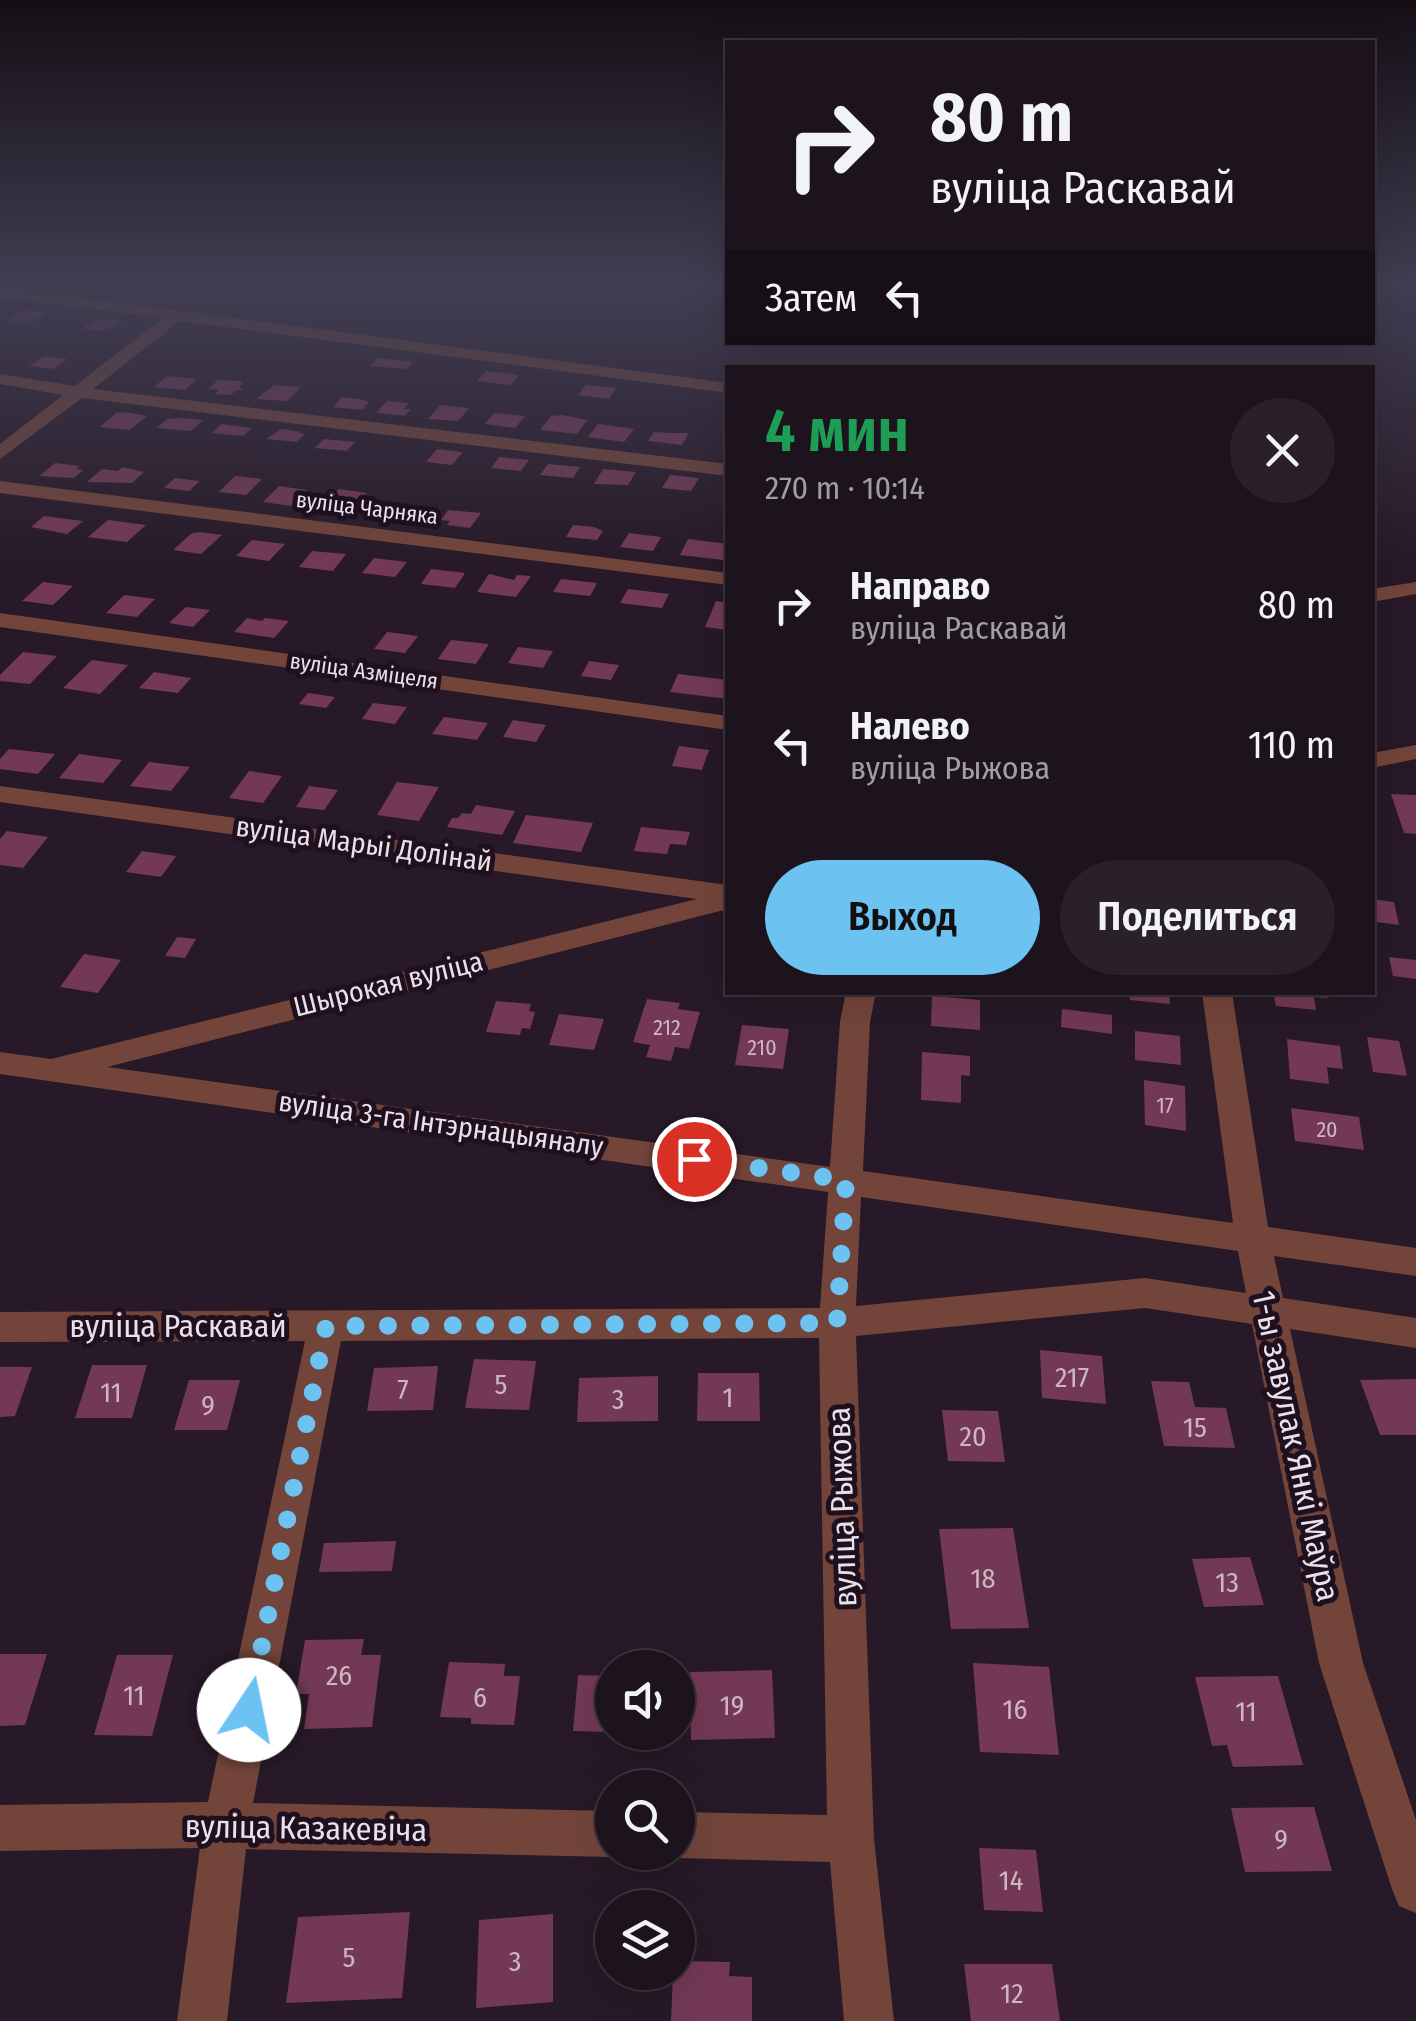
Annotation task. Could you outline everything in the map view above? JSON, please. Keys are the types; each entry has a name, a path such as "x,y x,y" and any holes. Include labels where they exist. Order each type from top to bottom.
{"street":[{"path":"8,379 725,470"},
{"path":"0,453 93,379"},
{"path":"665,379 725,388"},
{"name":"вуліца Чарняка","path":"0,487 725,579"},
{"path":"1375,595 1416,588"},
{"name":"вуліца Азміцеля","path":"0,620 725,724"},
{"path":"1375,760 1416,752"},
{"name":"вуліца Марыі Долінай","path":"0,794 725,897"},
{"name":"Шырокая вуліца","path":"48,1070 725,898"},
{"name":"вуліца Рыжова","path":"861,995 837,1323 851,1839 869,2021"},
{"name":"1-ы завулак Янкі Маўра","path":"1217,995 1253,1239 1342,1664 1416,1889"},
{"name":"вуліца 3-га Інтэрнацыяналу","path":"0,1063 1416,1262"},
{"name":"вуліца Раскавай","path":"0,1327 837,1323 1145,1293 1416,1333"},
{"path":"202,2021 226,1825 326,1326"},
{"name":"вуліца Казакевіча","path":"0,1828 226,1825 595,1834"},
{"path":"695,1835 851,1839"}],"building":[{"path":"163,379 197,379 185,390 154,387"},
{"path":"479,379 515,379 510,385"},
{"path":"218,380 244,382 239,387 245,390 236,390 231,395 215,394 219,390 208,389"},
{"path":"274,385 301,387 287,401 256,399"},
{"path":"586,385 616,388 609,399 578,395"},
{"path":"342,397 369,402 362,410 333,407"},
{"path":"387,401 409,403 404,409 411,409 405,416 376,413"},
{"path":"440,405 469,408 458,421 428,419"},
{"path":"116,413 147,416 130,430 100,427"},
{"path":"494,413 525,416 515,428 485,424"},
{"path":"551,416 587,420 577,434 540,430"},
{"path":"167,419 203,420 191,431 157,428"},
{"path":"221,424 252,428 243,436 212,433"},
{"path":"598,424 634,429 624,442 588,437"},
{"path":"281,429 305,434 297,442 266,439"},
{"path":"654,432 689,433 682,445 648,441"},
{"path":"324,439 355,442 347,451 315,448"},
{"path":"437,449 463,452 452,465 426,462"},
{"path":"499,457 529,460 521,471 491,468"},
{"path":"55,463 80,466 75,469 83,470 74,478 39,476"},
{"path":"548,464 580,467 573,478 540,475"},
{"path":"122,467 144,472 132,483 87,482 102,469 118,471"},
{"path":"603,469 636,472 628,485 594,484"},
{"path":"670,475 699,478 691,491 662,488"},
{"path":"235,476 262,479 246,495 219,492"},
{"path":"175,478 200,481 189,491 164,488"},
{"path":"279,486 306,490 291,506 263,502"},
{"path":"339,489 367,493 355,506 342,504 335,512 319,510"},
{"path":"387,503 413,506 401,520 376,516"},
{"path":"448,510 481,513 470,528 447,525 450,521 441,520"},
{"path":"44,516 83,521 67,534 31,527"},
{"path":"108,520 146,525 127,542 88,537"},
{"path":"573,525 603,531 597,540 566,537"},
{"path":"192,533 222,535 201,554 173,550"},
{"path":"629,533 661,537 653,551 620,547"},
{"path":"688,539 725,544 723,560 680,555"},
{"path":"252,540 285,544 269,561 236,556"},
{"path":"312,551 346,554 333,571 299,567"},
{"path":"374,558 407,562 395,577 362,573"},
{"path":"431,569 465,573 455,588 421,584"},
{"path":"489,574 514,580 517,575 531,576 516,597 477,592"},
{"path":"561,579 597,583 590,596 553,592"},
{"path":"43,582 73,586 53,605 22,601"},
{"path":"628,589 669,594 662,608 620,603"},
{"path":"124,595 155,599 137,617 106,613"},
{"path":"716,601 725,602 725,630 705,627"},
{"path":"186,607 210,610 193,627 169,623"},
{"path":"247,618 289,621 274,638 234,632"},
{"path":"387,632 418,636 405,653 374,649"},
{"path":"451,640 489,644 476,664 438,659"},
{"path":"518,647 553,651 543,668 508,663"},
{"path":"23,652 57,656 30,684 0,681 0,675"},
{"path":"92,660 128,665 100,694 63,688"},
{"path":"589,661 619,665 611,680 581,676"},
{"path":"154,672 191,678 178,693 139,688"},
{"path":"678,674 725,680 725,699 670,692"},
{"path":"308,693 335,697 326,708 299,704"},
{"path":"373,703 407,707 395,724 362,719"},
{"path":"444,717 488,723 477,740 432,734"},
{"path":"513,720 546,725 536,742 503,737"},
{"path":"679,746 709,750 702,770 672,766"},
{"path":"9,749 55,754 38,774 0,769 0,759"},
{"path":"79,754 122,760 103,783 59,778"},
{"path":"149,762 190,767 171,791 130,786"},
{"path":"249,771 282,776 263,803 229,798"},
{"path":"397,782 439,787 419,821 377,815"},
{"path":"309,786 338,790 324,810 296,807"},
{"path":"1391,794 1416,795 1416,834 1404,833"},
{"path":"476,805 515,811 502,835 447,827 452,818 471,814"},
{"path":"526,815 593,823 581,852 513,843"},
{"path":"641,827 690,832 686,845 670,844 667,854 634,851"},
{"path":"7,831 48,837 23,868 0,865 0,839"},
{"path":"142,851 176,856 161,877 126,872"},
{"path":"1375,899 1394,902 1399,925 1376,922"},
{"path":"177,937 196,939 185,958 165,956"},
{"path":"84,954 121,960 98,993 60,987"},
{"path":"1389,957 1416,960 1416,979 1393,976"},
{"path":"1129,995 1169,995 1170,1004 1130,1000"},
{"path":"1274,995 1328,995 1328,998 1314,997 1316,1010 1276,1006"},
{"path":"932,996 980,1000 980,1030 931,1026"},
{"path":"647,999 680,1003 678,1009 700,1012 689,1049 675,1047 671,1061 646,1057 650,1045 633,1042"},
{"path":"496,1001 531,1004 529,1011 535,1012 530,1029 522,1028 520,1035 486,1032"},
{"path":"1062,1009 1112,1015 1112,1034 1061,1027"},
{"path":"559,1014 604,1019 594,1050 549,1045"},
{"path":"742,1025 789,1029 783,1069 735,1065"},
{"path":"1135,1031 1180,1036 1181,1065 1135,1060"},
{"path":"1367,1037 1399,1041 1407,1076 1373,1072"},
{"path":"1287,1039 1340,1046 1343,1069 1327,1067 1329,1084 1290,1079"},
{"path":"922,1052 970,1056 970,1076 961,1075 961,1103 921,1100"},
{"path":"1144,1080 1185,1086 1186,1131 1145,1125"},
{"path":"1291,1108 1359,1117 1364,1150 1295,1141"},
{"path":"1040,1350 1102,1356 1106,1404 1042,1398"},
{"path":"474,1359 536,1361 529,1410 465,1408"},
{"path":"92,1365 147,1365 132,1418 75,1418"},
{"path":"438,1366 433,1410 367,1411 374,1368"},
{"path":"0,1367 32,1367 15,1416 0,1417"},
{"path":"698,1373 759,1373 760,1421 697,1421"},
{"path":"658,1376 658,1421 577,1422 579,1378"},
{"path":"1416,1379 1416,1435 1380,1435 1360,1380"},
{"path":"189,1380 240,1380 227,1430 174,1430"},
{"path":"1151,1381 1189,1382 1195,1407 1226,1408 1235,1448 1164,1446"},
{"path":"942,1410 998,1411 1005,1462 948,1461"},
{"path":"1013,1528 1029,1628 951,1629 939,1529"},
{"path":"396,1541 392,1571 319,1572 324,1543"},
{"path":"1250,1557 1264,1605 1204,1607 1192,1559"},
{"path":"364,1639 361,1655 381,1655 372,1727 304,1729 309,1694 296,1694 305,1640"},
{"path":"0,1654 47,1654 25,1725 0,1726"},
{"path":"117,1655 173,1655 152,1736 94,1735"},
{"path":"449,1662 505,1664 504,1676 520,1676 514,1725 471,1724 471,1718 440,1717"},
{"path":"973,1663 1049,1667 1059,1755 980,1752"},
{"path":"772,1670 775,1738 695,1740 695,1672"},
{"path":"578,1675 595,1676 595,1732 573,1731"},
{"path":"1278,1676 1303,1765 1233,1767 1227,1745 1212,1746 1195,1677"},
{"path":"1314,1807 1332,1871 1245,1872 1231,1808"},
{"path":"979,1848 1036,1850 1043,1912 984,1910"},
{"path":"410,1912 402,1998 286,2003 298,1917"},
{"path":"553,1914 553,2002 476,2008 479,1920"},
{"path":"695,1961 730,1962 729,1976 752,1977 752,2021 671,2021 672,1990 695,1990"},
{"path":"964,1964 1052,1964 1060,2021 971,2021"}],"route":[{"path":"249,1710 326,1326 837,1323 846,1180 694,1159"}]}
